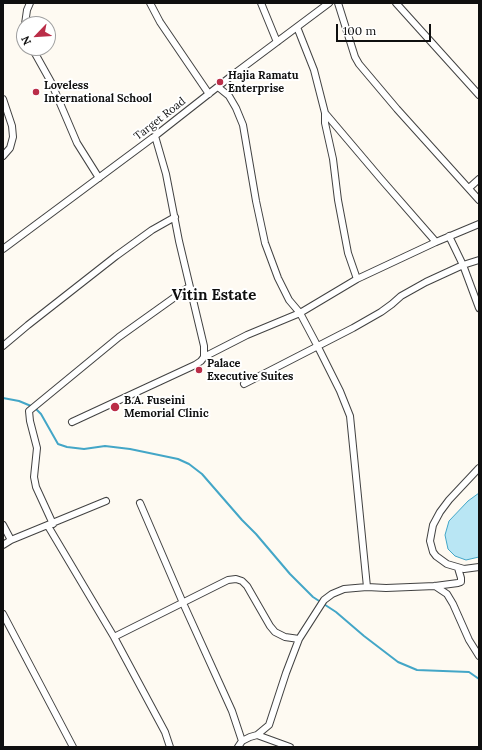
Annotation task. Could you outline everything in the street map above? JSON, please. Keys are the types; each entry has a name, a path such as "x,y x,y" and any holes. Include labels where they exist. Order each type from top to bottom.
{"street":[{"path":"26,16 30,3"},
{"path":"150,3 160,22 209,94"},
{"path":"260,3 277,42"},
{"name":"Target Road","path":"3,249 155,136 329,3"},
{"path":"338,3 355,57 359,64 397,109 479,200"},
{"path":"396,3 479,94"},
{"path":"297,27 314,70 325,113 325,123 334,159 338,200 348,253 357,280"},
{"path":"36,56 51,82 77,143 99,178"},
{"path":"218,87 229,96 243,125 265,243 278,278 289,300 300,314 318,347 340,390 350,416 367,587"},
{"path":"3,98 12,126 13,137 10,148 3,156"},
{"path":"325,113 436,242"},
{"path":"155,136 166,174 189,287 204,346 204,357"},
{"path":"469,188 479,179"},
{"path":"3,346 116,256 152,230 175,217"},
{"path":"72,422 195,366 204,357 247,335 300,314 357,280 449,236 479,224"},
{"path":"449,236 463,265 479,308"},
{"path":"244,384 318,347 381,312 401,296 426,282 463,265 479,260"},
{"path":"170,747 165,732 114,637 50,525 36,487 34,477 38,448 30,421 29,411 119,337 189,287"},
{"path":"479,468 440,512 433,526 430,537 431,546 436,556 447,564 464,569 479,567"},
{"path":"3,545 11,540 106,502"},
{"path":"140,502 183,603 232,711 242,741"},
{"path":"3,525 11,540"},
{"path":"257,735 269,725 299,639 324,600 332,594 344,589 367,587 435,586 461,582 458,568"},
{"path":"114,637 228,580 236,579 242,581 247,586 275,632 284,637 299,639"},
{"path":"435,586 447,594 469,640 479,656"},
{"path":"3,614 73,747"},
{"path":"238,747 242,741 250,736 257,735 290,747"}],"water":[{"path":"479,493 479,557 466,560 455,556 448,549 445,535 449,521 468,501"}],"waterway":[{"path":"3,398 19,401 31,406"},
{"path":"35,408 41,414 58,444 67,447 84,449 105,446 130,449 178,459 189,464 202,474 290,574 313,597 336,612 398,662 417,670 469,672 479,679"}],"place":[{"name":"Hajia Ramatu Enterprise","path":"220,82"},
{"name":"Loveless International School","path":"36,92"},
{"name":"Palace Executive Suites","path":"199,370"},
{"name":"B.A. Fuseini Memorial Clinic","path":"115,407"}],"district":[{"name":"Vitin Estate","path":"214,296"}]}
